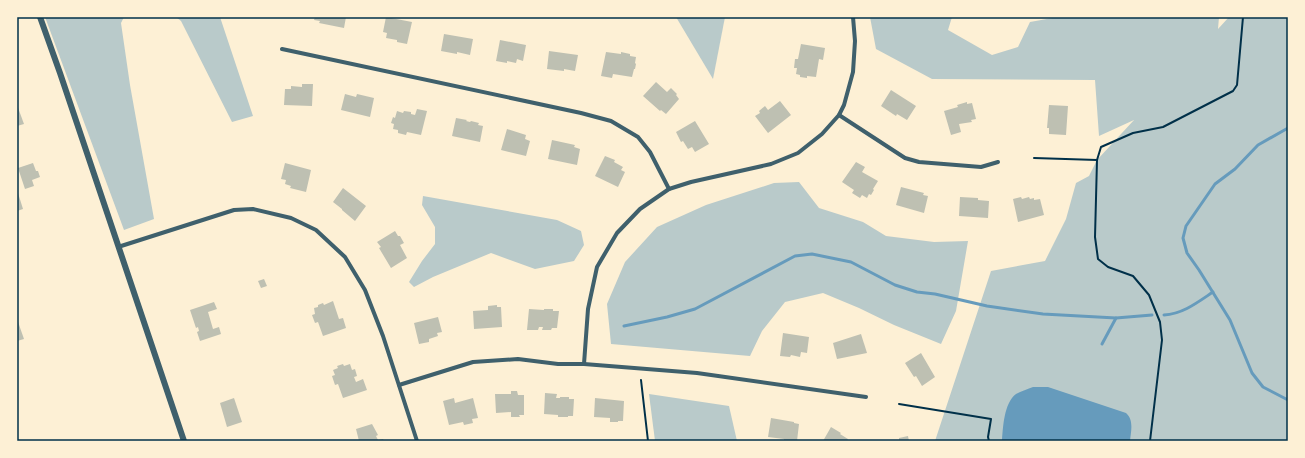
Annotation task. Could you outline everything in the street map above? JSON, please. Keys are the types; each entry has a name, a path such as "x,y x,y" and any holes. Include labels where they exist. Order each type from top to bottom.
{"street":[{"path":"40,17 184,441"},
{"path":"584,364 588,309 597,267 617,233 640,209 669,189 691,182 771,164 798,153 822,134 838,115 844,105 853,72 855,41 853,17"},
{"path":"282,49 611,121 638,137 650,152 669,189"},
{"path":"838,115 905,158 919,162 981,167 998,162"},
{"path":"118,247 234,210 253,209 291,218 316,230 345,257 365,290 383,336 417,441"},
{"path":"399,385 473,362 518,359 558,364 584,364 697,374 866,397"}],"path":[{"path":"1150,441 1162,340 1160,322 1149,295 1133,276 1108,267 1098,259 1095,237 1098,160 1101,147 1133,133 1163,126 1232,91 1237,85 1243,17"},
{"path":"1034,158 1098,160"},
{"path":"641,380 648,441"},
{"path":"900,404 992,419 988,437 989,441"}],"shaded area":[{"path":"45,17 124,17 121,23 130,85 154,219 124,230"},
{"path":"176,17 220,17 253,116 232,122 181,21"},
{"path":"676,17 725,17 713,79"},
{"path":"870,17 952,17 948,30 992,55 1018,47 1030,22 1058,17 1219,17 1218,29 1229,17 1288,17 1288,441 935,441 991,271 1045,261 1066,219 1076,183 1089,176 1097,160 1134,120 1099,136 1095,80 932,79 876,49"},
{"path":"799,182 819,208 863,222 886,236 934,242 968,241 956,311 941,344 894,325 823,293 785,302 762,331 750,356 611,344 607,304 625,262 657,227 706,205 774,183"},
{"path":"423,196 557,220 581,231 584,245 574,261 535,269 491,253 433,277 414,287 409,282 435,244 435,227 422,205"},
{"path":"649,394 729,406 737,441 655,441"}],"water":[{"path":"1033,387 1048,387 1126,413 1131,422 1130,441 1002,441 1005,416 1009,403 1016,394"}],"building":[{"path":"315,17 346,17 344,28 319,23 320,21 314,20"},
{"path":"386,17 412,22 407,44 386,38 387,33 383,32"},
{"path":"444,34 473,39 470,55 441,51"},
{"path":"500,40 526,45 523,61 517,59 516,63 507,61 507,63 496,61"},
{"path":"801,44 825,48 823,60 819,59 816,77 800,77 800,75 796,74 797,68 794,68 795,59 798,59"},
{"path":"549,51 578,55 575,71 564,69 564,71 547,69"},
{"path":"606,52 621,54 621,52 636,57 635,69 632,77 613,74 612,78 601,76"},
{"path":"656,82 667,92 671,88 677,94 676,95 679,99 666,114 661,110 660,111 643,96"},
{"path":"302,84 313,84 312,106 284,105 285,89 291,89 291,86 302,87"},
{"path":"891,90 916,106 907,120 897,114 896,116 881,106"},
{"path":"345,94 356,97 357,94 374,98 370,117 341,110"},
{"path":"780,101 791,115 768,133 755,116 760,113 759,111 765,106 768,110"},
{"path":"967,102 967,104 972,103 976,119 971,120 972,122 959,124 961,132 951,135 944,111 958,107 957,105"},
{"path":"17,105 24,124 17,126"},
{"path":"1049,105 1068,106 1066,135 1049,134 1049,128 1047,128"},
{"path":"417,109 427,111 421,135 407,132 406,135 398,133 398,130 393,129 394,124 391,123 393,117 395,118 397,111 403,113 404,111 411,112 411,114 415,115"},
{"path":"456,118 479,123 478,125 483,126 480,142 452,136"},
{"path":"695,121 709,144 695,152 692,147 688,149 683,141 681,142 676,132"},
{"path":"507,129 526,135 525,139 530,141 526,156 501,150"},
{"path":"552,140 575,145 574,147 580,149 577,165 548,159"},
{"path":"605,156 615,160 614,162 623,167 621,170 625,172 618,187 595,176"},
{"path":"856,162 865,167 862,172 878,181 871,195 869,194 867,198 862,195 860,198 852,193 854,190 842,182"},
{"path":"33,163 40,177 32,180 34,186 25,189 18,168"},
{"path":"285,163 311,170 306,192 290,188 291,186 285,184 286,180 281,179"},
{"path":"901,187 924,193 923,195 928,196 924,213 896,205"},
{"path":"343,188 366,206 355,221 333,202"},
{"path":"17,190 23,209 17,211"},
{"path":"960,197 978,198 978,200 989,201 988,218 959,216"},
{"path":"1021,197 1022,199 1029,197 1030,199 1034,198 1034,200 1040,199 1044,215 1018,222 1013,199"},
{"path":"395,231 404,243 400,245 407,258 391,268 377,242"},
{"path":"264,279 267,286 261,288 258,281"},
{"path":"333,301 339,319 343,318 346,328 323,336 318,322 315,323 312,315 315,314 314,308 323,303 324,305"},
{"path":"214,302 217,309 208,312 213,329 219,327 221,334 200,341 197,332 199,331 198,327 196,328 190,310"},
{"path":"497,305 497,307 501,307 502,327 474,329 473,311 488,310 488,306"},
{"path":"529,309 553,309 553,311 559,311 557,328 542,330 543,327 539,327 538,330 527,330"},
{"path":"438,317 442,332 437,333 438,336 429,339 429,342 419,344 414,323"},
{"path":"17,319 24,339 17,341"},
{"path":"783,333 809,337 807,353 801,352 800,357 791,355 790,357 780,356"},
{"path":"861,334 867,353 837,359 833,343"},
{"path":"921,353 935,377 922,386 905,363"},
{"path":"343,364 344,366 350,364 352,370 355,369 357,376 354,377 356,382 363,379 367,390 343,398 338,384 335,385 332,376 335,375 333,370 338,368 337,366"},
{"path":"511,391 517,391 518,395 524,395 524,415 519,415 520,417 511,417 511,412 496,413 495,394 511,394"},
{"path":"545,393 557,394 556,398 569,397 569,399 574,399 573,416 558,417 558,415 544,414"},
{"path":"234,398 242,422 227,427 220,403"},
{"path":"454,398 455,403 473,398 478,418 472,419 473,423 464,425 463,422 449,425 443,401"},
{"path":"595,398 624,401 623,421 610,422 610,418 594,417"},
{"path":"771,418 799,424 797,441 784,441 784,439 768,437"},
{"path":"372,424 378,435 376,436 378,440 383,439 384,441 359,441 356,429"},
{"path":"831,427 848,439 847,441 823,441"},
{"path":"908,436 909,441 899,441 899,438"}],"waterway":[{"path":"1288,128 1258,145 1235,169 1215,184 1186,226 1183,238 1187,253 1230,320 1252,373 1263,387 1288,400"},
{"path":"624,326 667,317 695,309 795,256 812,254 851,262 895,285 917,292 935,294 987,306 1043,314 1116,318 1152,315"},
{"path":"1164,315 1184,310 1213,292"},
{"path":"1102,344 1116,318"}]}
